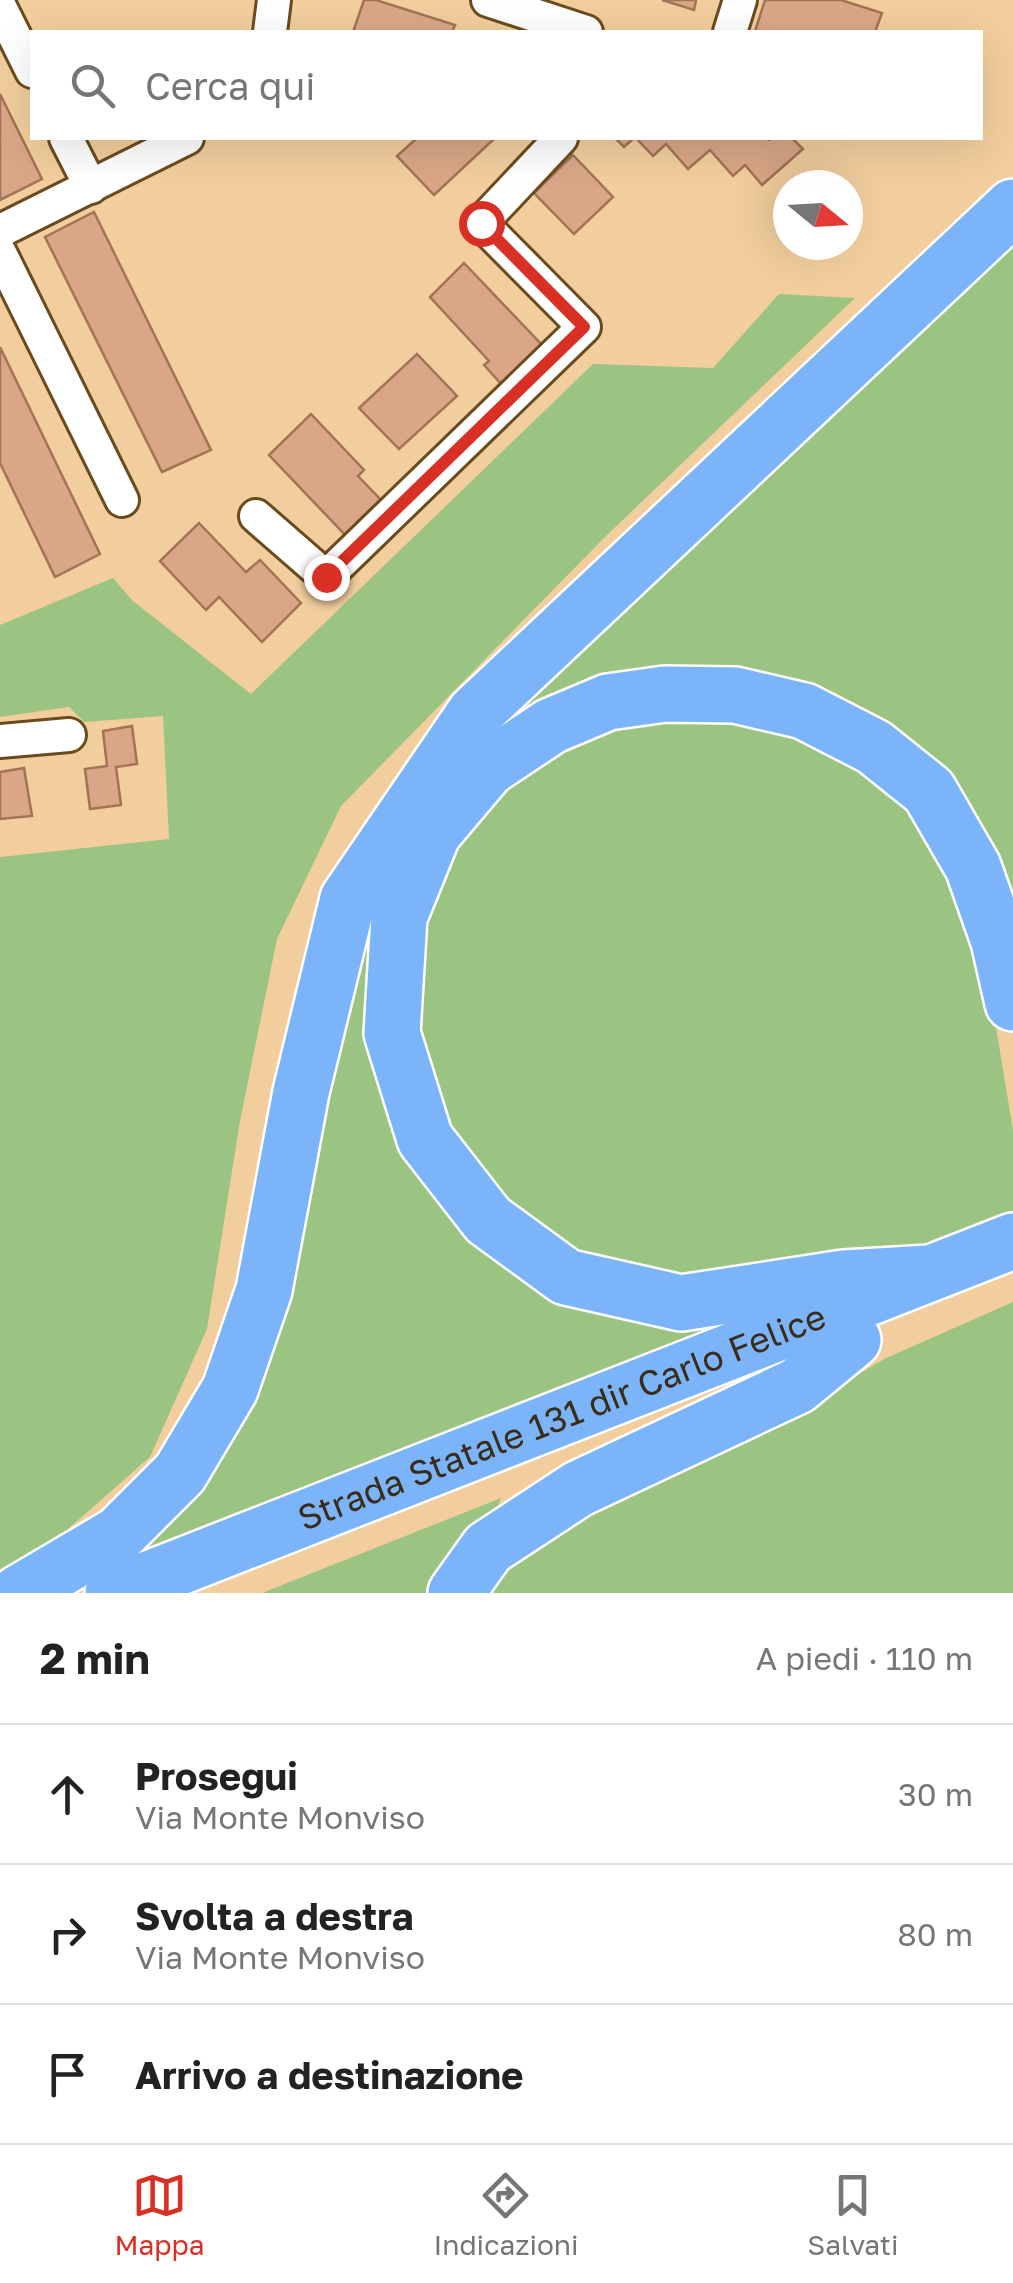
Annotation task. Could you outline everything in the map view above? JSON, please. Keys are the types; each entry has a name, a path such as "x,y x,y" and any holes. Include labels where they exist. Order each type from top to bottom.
{"highway":[{"path":"20,1593 119,1534 180,1473 230,1389 264,1290 301,1092 348,899 474,713 1013,207"},
{"path":"941,1286 844,1278 681,1303 566,1276 488,1220 425,1140 392,1033 399,918 433,834 488,768 551,726 608,702 666,694 735,694 804,711 874,746 929,792 973,866 1013,1003"},
{"name":"Strada Statale 131 dir Carlo Felice","path":"201,1593 853,1340 1013,1240"},
{"name":"Strada Statale 131 dir Carlo Felice","path":"112,1593 941,1286 1013,1276"},
{"path":"456,1593 488,1548 578,1489 798,1386 853,1340"}],"street":[{"path":"270,30 274,0"},
{"path":"488,0 580,30"},
{"path":"731,30 740,0"},
{"path":"0,7 30,67"},
{"path":"67,140 91,187"},
{"path":"0,231 183,140"},
{"path":"256,516 326,577 584,327 481,223 559,140"},
{"path":"0,253 122,500"},
{"path":"0,741 69,735"}],"green space":[{"path":"1013,233 1013,916 847,704 495,735"},
{"path":"779,294 855,298 606,536 341,806 277,939 240,1121 207,1329 150,1457 51,1544 0,1570 0,857 169,839 163,716 84,722 69,707 0,717 0,625 113,578 133,601 251,694 593,364 713,368"},
{"path":"709,710 844,751 892,791 938,843 992,1003 1013,1130 1013,1220 955,1248 671,1279 612,1267 527,1226 452,1138 422,1046 413,970 425,916 452,850 494,795 546,750 617,720"},
{"path":"392,871 370,1010 383,1100 411,1158 454,1214 511,1272 594,1306 669,1325 738,1330 69,1593 243,1420 269,1366 362,927"},
{"path":"1013,1302 1013,1593 486,1593 525,1547 800,1410 884,1359"},
{"path":"501,1498 495,1515 433,1593 262,1593"}],"building":[{"path":"364,0 376,0 455,25 453,30 354,30"},
{"path":"662,0 696,0 694,10"},
{"path":"765,0 841,0 882,13 876,30 755,30"},
{"path":"0,94 42,179 0,200"},
{"path":"415,140 493,140 434,195 397,156"},
{"path":"638,140 794,140 803,149 779,170 773,170 773,175 762,185 745,165 733,176 710,150 688,169 666,144 653,156"},
{"path":"573,155 613,197 574,234 534,193"},
{"path":"94,212 211,450 162,472 45,237"},
{"path":"464,263 543,346 502,385 484,365 489,361 430,297"},
{"path":"0,347 100,554 55,577 0,463"},
{"path":"417,354 457,396 399,449 359,408"},
{"path":"311,414 364,470 358,476 383,502 347,537 269,455"},
{"path":"199,523 246,572 260,560 301,603 262,642 219,597 206,610 160,561"},
{"path":"132,726 137,764 116,767 121,805 90,809 85,769 107,766 103,731"},
{"path":"24,768 32,816 0,819 0,772"}],"route":[{"path":"326,577 584,327 481,223"}]}
